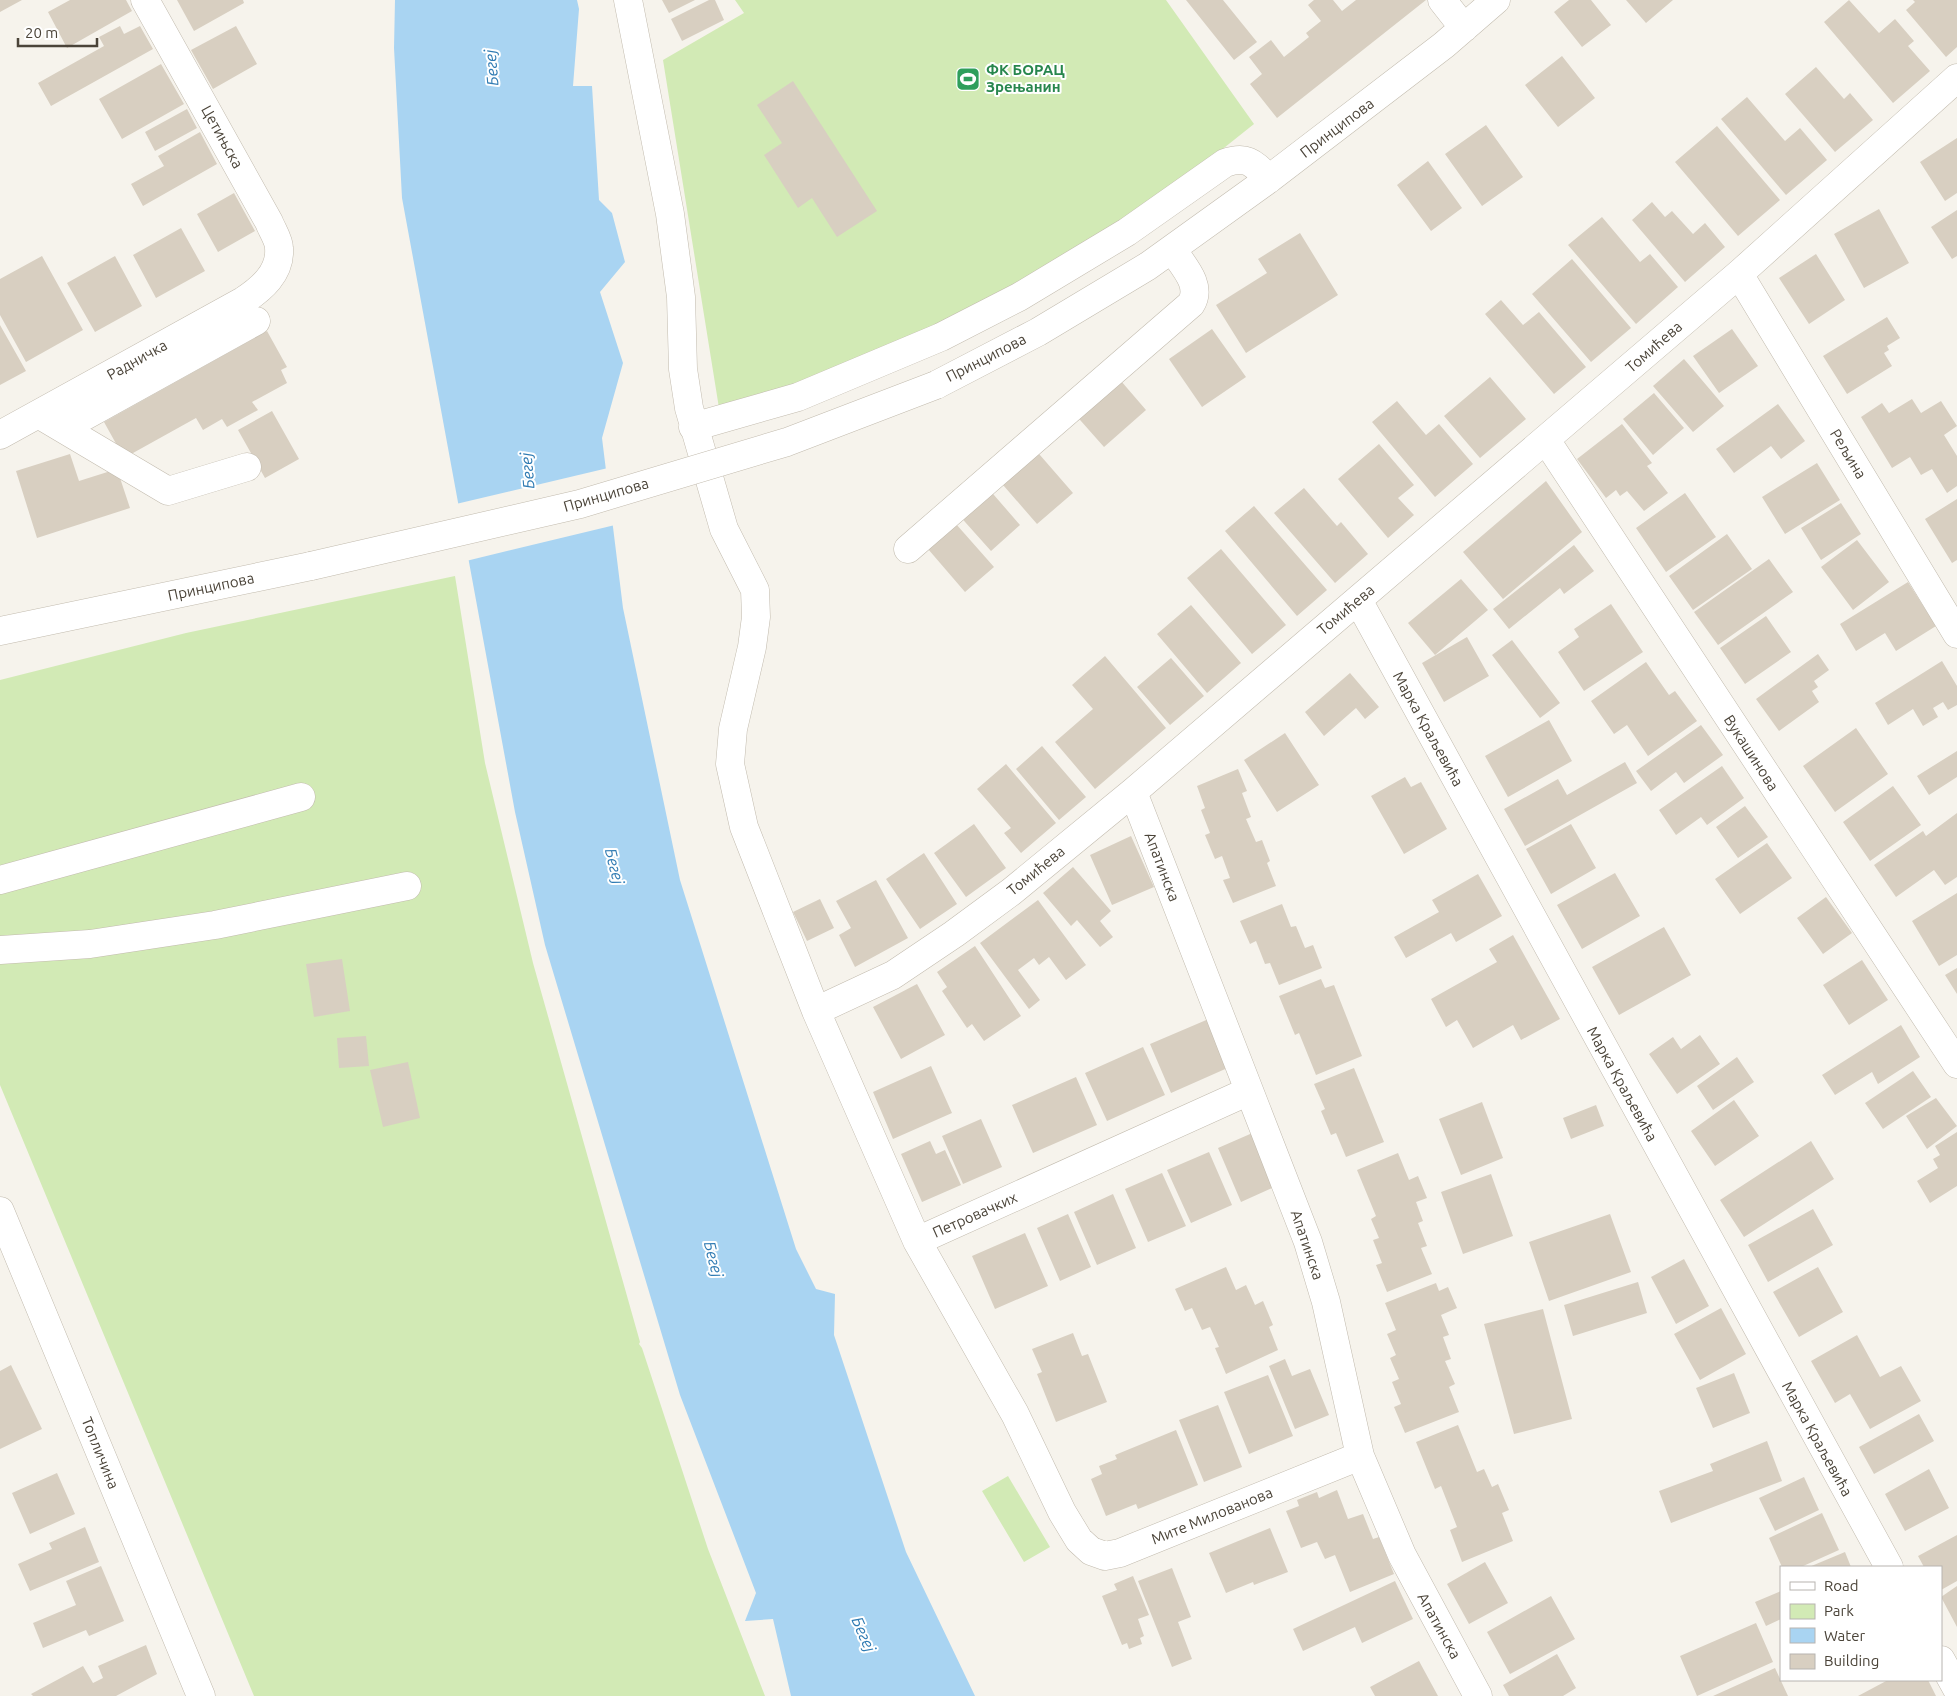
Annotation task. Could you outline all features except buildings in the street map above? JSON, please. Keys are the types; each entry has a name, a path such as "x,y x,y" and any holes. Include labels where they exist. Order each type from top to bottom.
{"street":[{"name":"Цетињска","path":"145,0 270,222 279,247 277,262 270,278"},
{"path":"628,0 670,214 681,297 683,369 693,427 724,529 754,590 756,617 752,647 734,729 730,764 735,792 744,827 816,1011 917,1241"},
{"path":"1442,0 1464,28"},
{"name":"Принципова","path":"0,632 311,566 580,504 787,442 936,385 1038,332 1148,266 1269,179 1464,28 1496,0"},
{"name":"Томићева","path":"816,1011 893,975 954,934 1011,892 1133,792 1546,440 1739,274 1956,81"},
{"path":"693,427 798,397 941,338 1019,297 1127,232 1226,163 1238,159 1252,162 1269,179"},
{"path":"908,549 1191,304 1195,298 1195,286 1172,249"},
{"name":"Рељина","path":"1739,274 1957,634"},
{"name":"Радничка","path":"0,435 40,415 243,302 259,290 270,278"},
{"path":"63,428 256,321"},
{"path":"40,415 168,490 246,467"},
{"name":"Вукашинова","path":"1546,440 1957,1064"},
{"name":"Марка Краљевића","path":"1358,600 1888,1566"},
{"name":"Апатинска","path":"1133,792 1308,1242 1326,1302 1360,1456 1406,1563 1478,1696"},
{"path":"0,880 301,797"},
{"path":"0,950 90,944 215,925 407,886"},
{"name":"Петровачких","path":"1071,1528 1054,1498 1015,1414 917,1241 1249,1091"},
{"name":"Топличина","path":"0,1211 194,1693"},
{"name":"Мите Милованова","path":"1071,1528 1091,1551 1105,1556 1112,1555 1360,1456"},
{"path":"1942,1662 1957,1689"}],"green space":[{"path":"735,0 1166,0 1254,124 1195,171 1121,223 1016,287 828,375 719,408 663,60 744,13"},
{"path":"455,576 485,763 533,963 639,1344 642,1348 708,1549 765,1696 254,1696 0,1085 0,680 186,633"},
{"path":"1008,1476 1050,1547 1024,1562 982,1491"}],"water":[{"name":"Бегеј","path":"395,0 577,0 579,9 573,86 592,86 599,200 612,213 625,262 600,292 623,363 602,438 623,608 680,880 796,1249 816,1289 835,1294 834,1335 906,1552 975,1696 791,1696 773,1619 745,1621 756,1593 680,1395 545,945 515,812 402,198 394,48"}],"pier":[{"path":"608,468 615,525 466,561 456,504"}],"place":[{"name":"ФК БОРАЦ Зрењанин","path":"968,79"}]}
